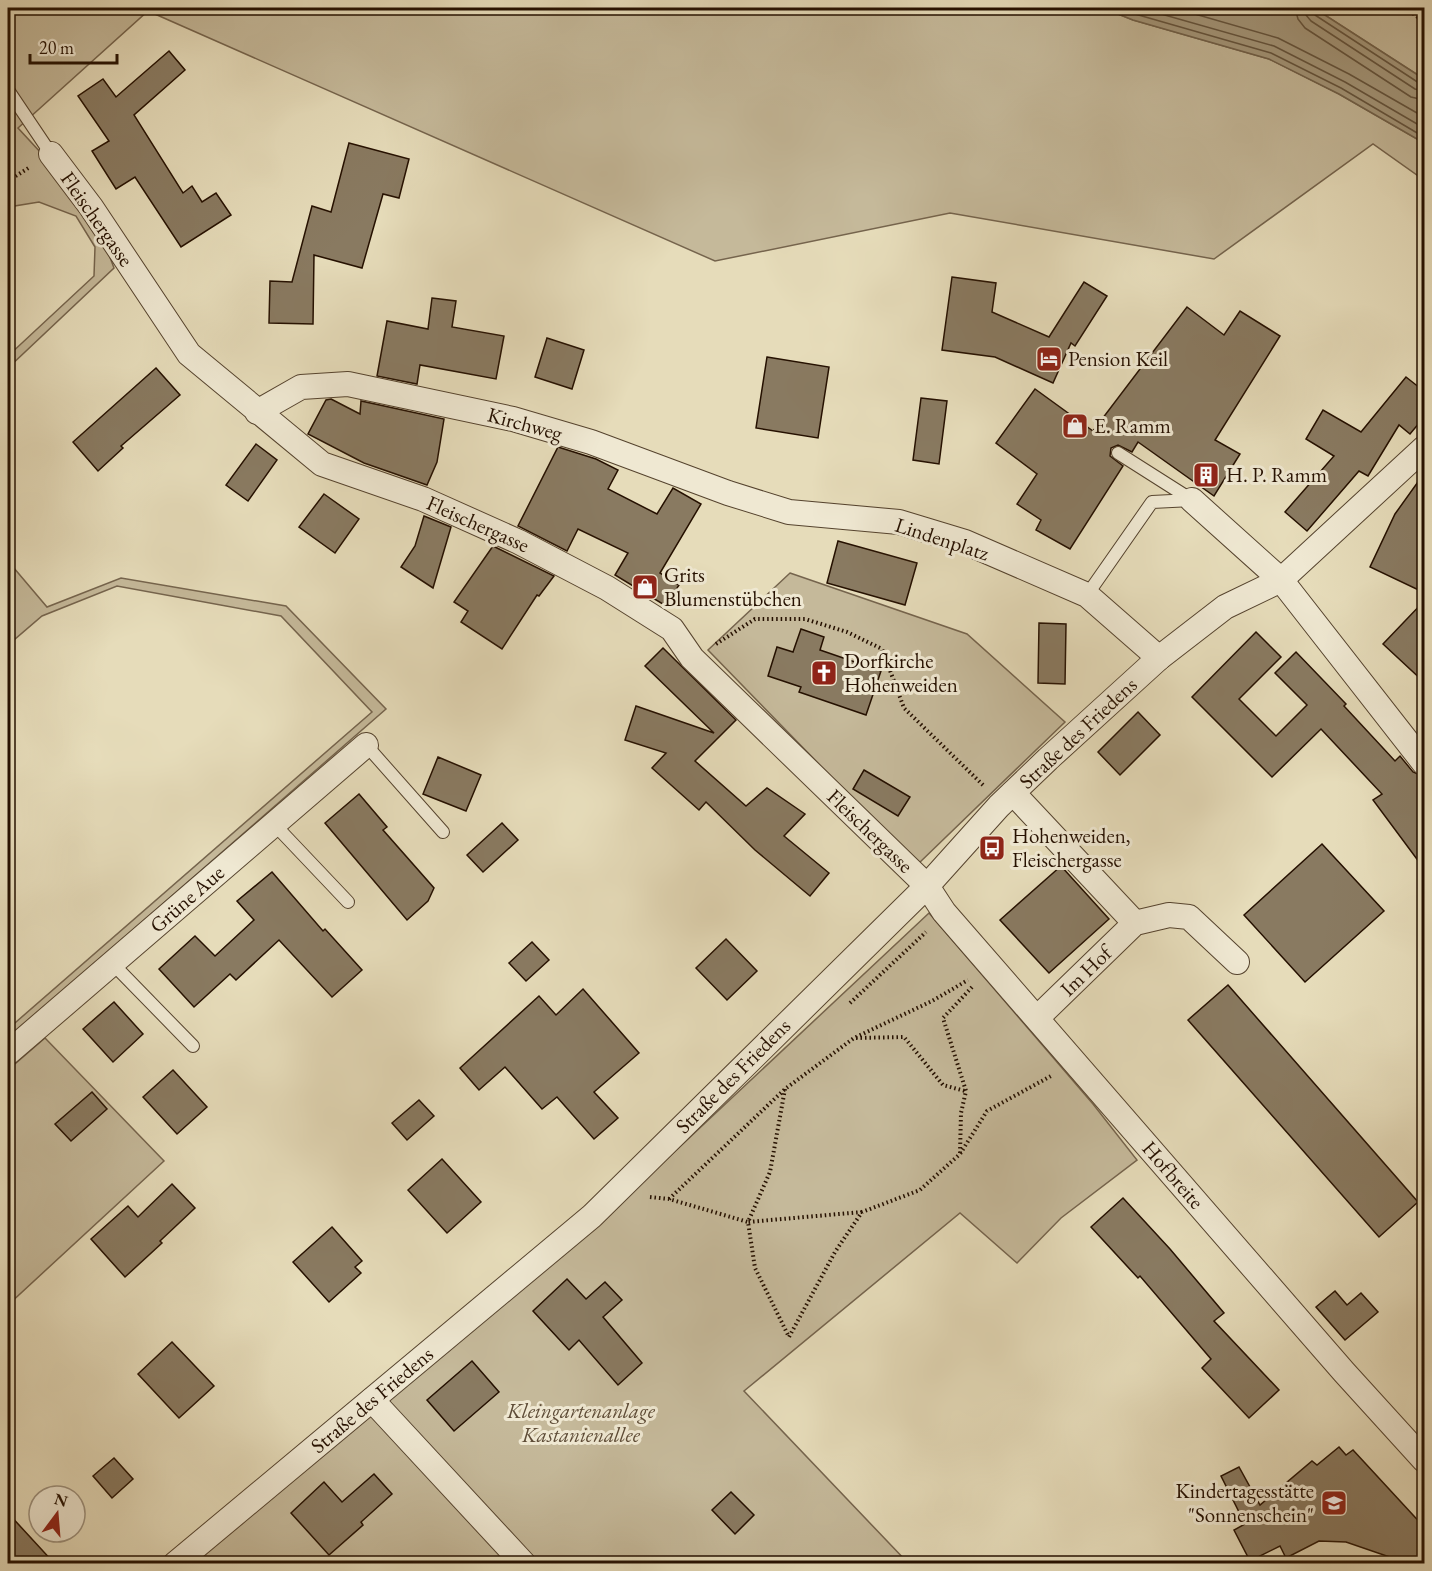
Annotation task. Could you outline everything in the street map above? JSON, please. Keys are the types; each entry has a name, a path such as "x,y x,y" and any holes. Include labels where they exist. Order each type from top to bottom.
{"street":[{"name":"Fleischergasse","path":"51,154 92,207 189,354 257,412 322,465 423,499 519,542 607,588 672,629 692,658 927,885"},
{"name":"Kirchweg","path":"257,412 301,387 348,384 513,419 591,442 728,493 789,512"},
{"name":"Straße des Friedens","path":"175,1563 592,1216 927,885 1006,800 1159,658 1225,607 1281,580 1425,448"},
{"path":"1192,500 1281,580 1425,763"},
{"name":"Lindenplatz","path":"789,512 899,522 965,542 1088,595 1159,658"},
{"name":"Grüne Aue","path":"8,1053 366,745"},
{"path":"1006,800 1135,923 1169,915 1189,917 1237,962"},
{"name":"Hofbreite","path":"927,885 944,912 1344,1372 1425,1460"},
{"name":"Im Hof","path":"1037,1018 1135,923"},
{"path":"372,1400 524,1563"}],"lane":[{"path":"8,90 51,154"},
{"path":"1118,453 1192,500"},
{"path":"1088,595 1152,502 1192,500"},
{"path":"366,745 442,831"},
{"path":"274,824 348,902"},
{"path":"112,963 193,1046"}],"path":[{"path":"1406,8 1425,22"},
{"path":"692,658 755,619 805,619 847,632 882,649 904,708 992,794 1006,800"},
{"path":"669,1199 785,1089 854,1038 932,1001 993,966"},
{"path":"960,1154 961,1113 966,1091 943,1018 993,966"},
{"path":"854,1038 904,1037 943,1085 966,1091"},
{"path":"629,1178 649,1197 669,1199 748,1222 862,1212 920,1190 960,1154 987,1111 1075,1063"},
{"path":"785,1089 770,1172 748,1222 755,1268 789,1337 835,1252 862,1212"}],"green space":[{"path":"8,8 1103,8 1133,20 1269,59 1339,94 1424,143 1424,180 1373,144 1214,259 950,213 715,261 148,11 18,128 91,207 114,268 8,368 8,356 94,276 95,247 76,216 39,202 8,207"},
{"path":"1314,8 1424,8 1424,79"},
{"path":"8,561 47,607 121,578 286,606 386,709 8,1039 8,1029 372,712 281,616 117,586 42,616 8,645"},
{"path":"790,573 967,634 1065,722 917,865 708,650"},
{"name":"Kleingartenanlage Kastanienallee","path":"929,913 1093,1104 1137,1160 1061,1218 1017,1263 960,1213 744,1391 908,1563 190,1564 591,1230"},
{"path":"45,1038 164,1161 8,1305 8,1070"}],"water":[{"path":"1103,8 1314,8 1424,79 1424,143 1339,94 1269,59 1133,20"}],"building":[{"path":"169,51 185,70 134,115 183,193 192,186 202,202 216,193 231,215 181,247 135,177 116,189 92,151 109,141 78,96 103,79 116,97"},
{"path":"349,143 409,159 399,198 383,194 362,268 314,255 313,324 269,323 270,281 292,282 312,206 331,212"},
{"path":"952,277 996,283 992,312 1049,337 1084,282 1107,296 1075,346 1071,343 1053,383 995,357 942,350"},
{"path":"432,298 456,301 452,327 504,336 496,379 420,365 417,384 377,376 387,321 428,329"},
{"path":"1187,307 1224,335 1240,311 1280,336 1215,440 1240,454 1214,496 1138,442 1132,452 1118,445 1111,448 1110,456 1123,466 1070,549 1036,530 1041,520 1017,504 1037,474 996,443 1035,389 1093,431"},
{"path":"547,338 584,350 572,389 535,377"},
{"path":"767,357 829,367 818,438 756,428"},
{"path":"156,368 180,395 121,446 123,448 98,471 73,442"},
{"path":"1406,377 1425,392 1425,416 1410,434 1399,425 1368,476 1359,471 1307,531 1285,512 1334,456 1306,439 1323,410 1361,432"},
{"path":"921,398 947,401 939,464 913,460"},
{"path":"331,399 360,414 361,401 444,419 437,462 427,485 364,463 308,434 326,400"},
{"path":"256,444 277,460 248,501 226,485"},
{"path":"558,447 596,459 618,470 608,489 657,514 673,488 701,504 660,573 679,585 666,606 615,575 628,553 578,529 567,551 518,526"},
{"path":"1425,472 1425,593 1370,567 1395,514"},
{"path":"324,494 359,519 335,553 299,527"},
{"path":"424,516 451,527 433,588 401,567 415,546"},
{"path":"838,541 917,563 905,605 827,583"},
{"path":"493,546 554,576 539,596 537,595 502,649 461,622 468,611 454,602"},
{"path":"1425,600 1425,683 1383,644"},
{"path":"1039,623 1066,624 1065,684 1038,683"},
{"name":"Dorfkirche Hohenweiden","path":"801,629 824,637 820,650 881,671 866,715 799,692 801,687 768,676 777,647 793,652"},
{"path":"1256,632 1281,657 1239,699 1276,736 1307,705 1275,673 1296,652 1346,704 1344,706 1395,761 1400,756 1413,772 1425,777 1425,870 1373,800 1382,794 1321,729 1272,777 1192,697"},
{"path":"663,648 736,720 695,761 746,806 767,788 805,814 784,836 829,873 810,896 755,850 706,802 699,810 652,768 666,753 625,740 636,706 714,733 645,666"},
{"path":"1138,712 1160,735 1120,775 1098,752"},
{"path":"438,757 481,775 466,811 423,794"},
{"path":"864,770 910,797 898,816 853,789"},
{"path":"359,794 387,827 383,830 434,888 428,901 407,920 325,823"},
{"path":"502,823 518,840 483,872 467,855"},
{"path":"1322,844 1384,911 1305,982 1244,915"},
{"path":"1061,866 1109,919 1049,973 1000,920"},
{"path":"272,872 323,931 325,929 362,970 332,997 279,940 236,980 230,974 194,1007 159,969 195,936 215,956 254,920 237,901"},
{"path":"726,939 757,971 727,1000 696,968"},
{"path":"532,942 549,960 526,981 509,963"},
{"path":"1228,985 1418,1202 1379,1237 1188,1020"},
{"path":"583,989 639,1053 594,1092 618,1118 594,1139 557,1097 542,1109 505,1067 479,1090 460,1068 539,996 556,1015"},
{"path":"114,1002 143,1034 113,1062 83,1029"},
{"path":"173,1070 207,1107 177,1134 143,1097"},
{"path":"92,1092 107,1109 71,1141 55,1124"},
{"path":"419,1100 434,1116 407,1140 392,1123"},
{"path":"442,1159 481,1202 447,1233 408,1190"},
{"path":"172,1184 195,1208 125,1277 91,1239 128,1206 138,1217"},
{"path":"1123,1198 1224,1313 1214,1321 1279,1390 1249,1418 1202,1368 1211,1359 1140,1276 1138,1278 1091,1227"},
{"path":"332,1227 362,1261 355,1267 361,1273 329,1302 293,1262"},
{"path":"567,1279 586,1299 605,1282 622,1300 603,1317 642,1363 618,1385 579,1340 569,1350 533,1311"},
{"path":"1335,1291 1347,1305 1361,1293 1378,1312 1345,1340 1316,1307"},
{"path":"172,1342 214,1386 179,1418 138,1374"},
{"path":"472,1361 499,1392 454,1431 427,1400"},
{"name":"Kindertagesstätte \"Sonnenschein\"","path":"1339,1447 1346,1455 1353,1450 1425,1528 1425,1563 1407,1563 1346,1542 1319,1541 1286,1558 1280,1546 1250,1561 1234,1530 1245,1524 1221,1476 1239,1467 1260,1505 1312,1461 1317,1465"},
{"path":"114,1458 133,1479 112,1498 93,1476"},
{"path":"374,1474 392,1494 361,1522 363,1525 329,1555 291,1513 324,1482 342,1502"},
{"path":"731,1492 754,1515 735,1534 712,1510"},
{"path":"8,1513 27,1534 27,1544 37,1544 54,1563 8,1563"}],"place":[{"name":"Pension Keil","path":"1049,359"},
{"name":"E. Ramm","path":"1075,426"},
{"name":"H. P. Ramm","path":"1206,475"},
{"name":"Grits Blumenstübchen","path":"645,587"},
{"name":"Dorfkirche Hohenweiden","path":"824,673"},
{"name":"Hohenweiden, Fleischergasse","path":"992,848"},
{"name":"Kindertagesstätte \"Sonnenschein\"","path":"1334,1503"}]}
